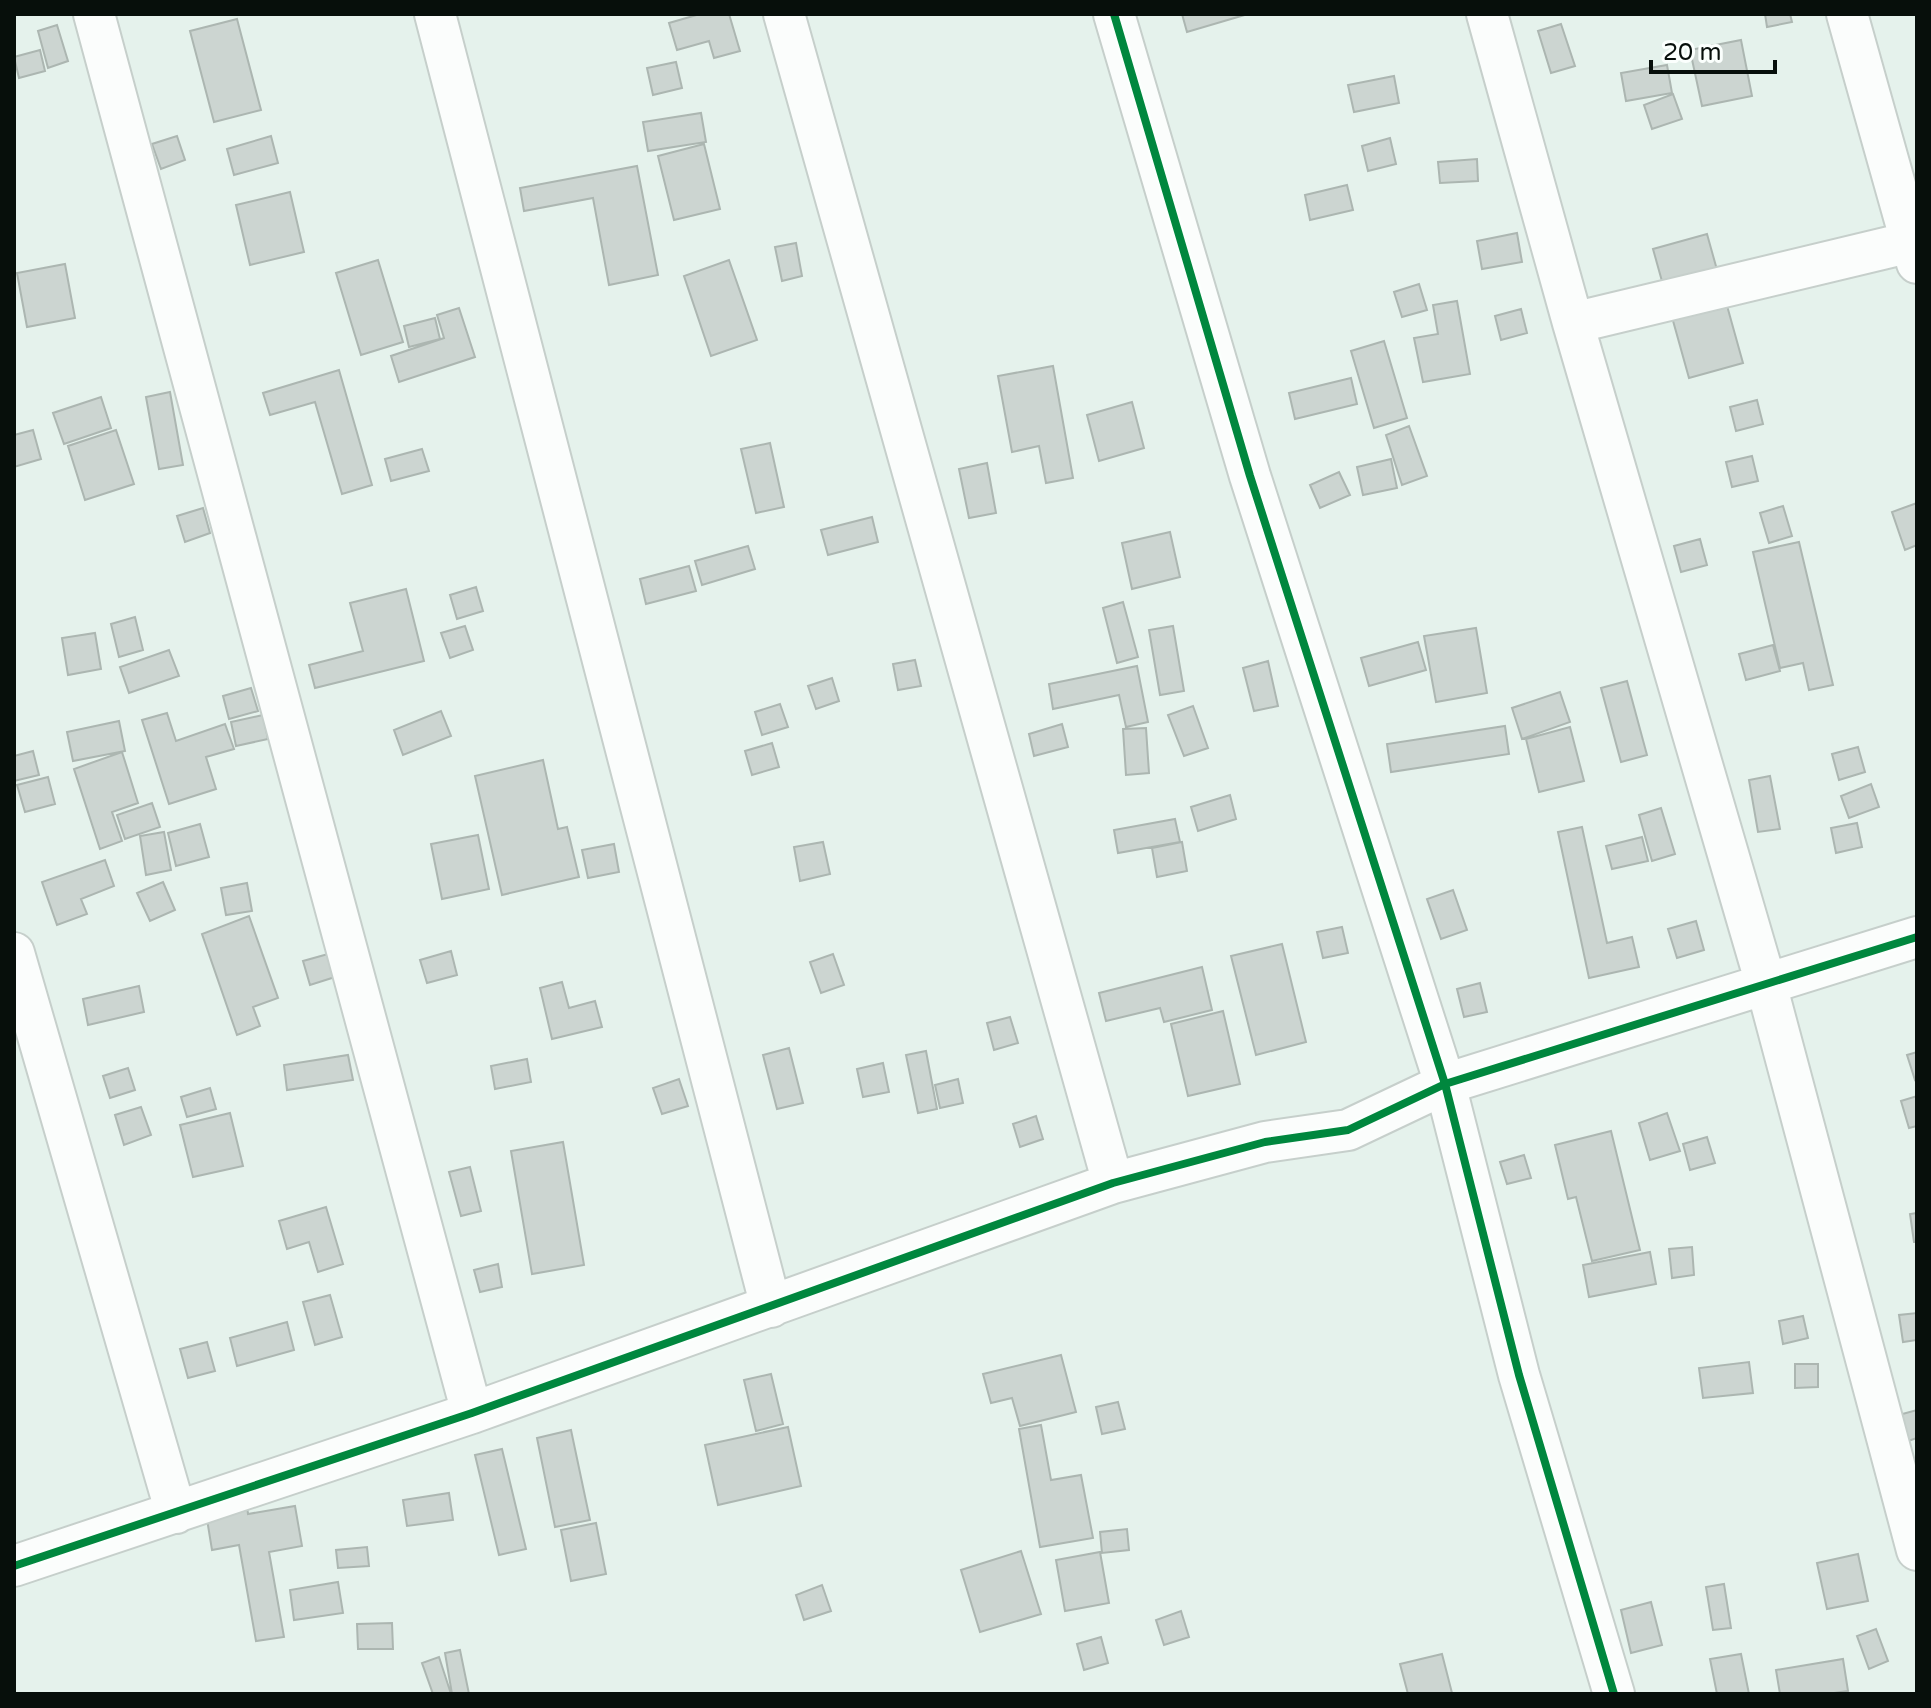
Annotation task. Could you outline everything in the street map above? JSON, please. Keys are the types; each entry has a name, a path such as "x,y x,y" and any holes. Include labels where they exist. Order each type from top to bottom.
{"street":[{"path":"94,14 472,1413"},
{"path":"435,14 771,1307"},
{"path":"784,14 1113,1183"},
{"path":"1114,14 1250,476 1445,1084 1519,1375 1614,1694"},
{"path":"1487,14 1573,323 1766,984 1917,1550"},
{"path":"1573,323 1914,253 1847,14"},
{"path":"14,1566 472,1413 1113,1183 1265,1142 1348,1130 1445,1084 1917,937"},
{"path":"14,953 176,1513"}],"building":[{"path":"700,14 729,14 740,51 714,58 709,41 677,50 669,23"},
{"path":"1182,14 1248,14 1187,32"},
{"path":"1765,14 1790,14 1792,22 1767,27"},
{"path":"237,19 261,110 214,122 190,31"},
{"path":"1561,24 1575,66 1551,73 1538,31"},
{"path":"57,25 68,61 48,68 38,31"},
{"path":"1741,40 1752,96 1702,106 1690,50"},
{"path":"40,50 45,71 19,78 14,57"},
{"path":"676,62 682,88 653,95 647,68"},
{"path":"1667,65 1672,93 1626,101 1621,73"},
{"path":"1394,76 1399,103 1354,112 1348,85"},
{"path":"1673,94 1682,119 1652,129 1644,105"},
{"path":"701,113 706,142 648,151 643,122"},
{"path":"177,136 185,160 161,169 152,144"},
{"path":"271,136 278,163 234,175 227,149"},
{"path":"1390,138 1396,164 1368,171 1362,146"},
{"path":"704,144 720,209 674,220 658,156"},
{"path":"1477,159 1478,181 1440,183 1438,162"},
{"path":"637,166 658,275 609,285 593,198 524,211 520,188"},
{"path":"1347,185 1353,210 1310,220 1305,195"},
{"path":"290,192 304,252 250,265 236,205"},
{"path":"1517,233 1522,262 1482,269 1477,241"},
{"path":"1707,234 1743,363 1689,378 1653,249"},
{"path":"796,243 802,276 782,281 775,247"},
{"path":"378,260 403,342 361,355 336,273"},
{"path":"729,260 757,340 711,356 684,276"},
{"path":"65,264 75,318 27,327 17,273"},
{"path":"1419,284 1427,310 1402,317 1394,292"},
{"path":"1457,301 1470,374 1423,382 1414,338 1438,334 1433,305"},
{"path":"459,308 475,357 399,382 391,356 444,338 437,315"},
{"path":"1521,309 1527,333 1501,340 1495,316"},
{"path":"435,318 440,339 409,347 404,326"},
{"path":"1384,341 1407,418 1374,428 1351,351"},
{"path":"1053,366 1073,478 1046,483 1039,446 1012,452 998,376"},
{"path":"339,370 372,485 342,494 315,402 270,415 263,393"},
{"path":"1351,378 1357,404 1295,419 1289,393"},
{"path":"170,392 183,465 159,469 146,397"},
{"path":"101,397 111,428 64,444 53,413"},
{"path":"1757,400 1763,424 1736,431 1730,407"},
{"path":"1132,402 1144,448 1099,461 1087,415"},
{"path":"1409,426 1427,476 1402,485 1386,435"},
{"path":"33,430 41,459 14,467 14,435"},
{"path":"116,430 134,484 85,500 68,446"},
{"path":"770,443 784,507 756,513 741,449"},
{"path":"422,449 429,471 391,481 385,459"},
{"path":"1752,456 1758,481 1732,487 1726,462"},
{"path":"1391,459 1397,488 1363,495 1357,467"},
{"path":"987,463 996,513 969,518 959,469"},
{"path":"1339,472 1350,495 1320,508 1310,485"},
{"path":"1917,503 1917,545 1905,550 1892,512"},
{"path":"1783,506 1792,536 1769,543 1760,513"},
{"path":"203,508 210,533 185,542 177,516"},
{"path":"872,517 878,542 828,555 821,530"},
{"path":"1170,532 1180,577 1132,589 1122,543"},
{"path":"1700,539 1707,565 1681,572 1674,546"},
{"path":"1799,542 1833,685 1809,690 1803,663 1780,668 1753,552"},
{"path":"748,546 755,569 702,585 695,561"},
{"path":"689,566 696,591 646,604 640,579"},
{"path":"476,587 483,611 457,619 450,595"},
{"path":"406,589 424,661 315,688 309,665 363,651 350,603"},
{"path":"1123,602 1138,657 1117,663 1103,608"},
{"path":"135,617 143,650 119,657 111,624"},
{"path":"465,626 473,650 450,658 441,633"},
{"path":"1173,626 1184,691 1160,695 1149,630"},
{"path":"1476,628 1487,693 1436,702 1424,636"},
{"path":"95,633 101,669 68,675 62,638"},
{"path":"1418,642 1426,670 1369,686 1361,658"},
{"path":"1773,645 1780,671 1746,680 1739,654"},
{"path":"169,650 179,676 129,693 120,667"},
{"path":"915,660 921,686 898,690 893,664"},
{"path":"1268,661 1278,706 1254,711 1243,668"},
{"path":"1137,666 1148,722 1126,727 1119,695 1053,709 1049,684"},
{"path":"832,678 839,701 816,709 808,686"},
{"path":"1627,681 1647,755 1621,762 1601,688"},
{"path":"251,688 258,711 229,719 223,696"},
{"path":"1560,692 1570,722 1522,739 1512,708"},
{"path":"780,704 788,727 762,735 755,712"},
{"path":"1193,706 1208,748 1184,756 1168,715"},
{"path":"441,711 451,736 403,755 394,730"},
{"path":"167,713 176,741 225,724 234,749 206,757 216,789 169,804 142,720"},
{"path":"263,715 268,739 236,746 231,722"},
{"path":"119,721 125,751 73,761 67,732"},
{"path":"1062,724 1068,747 1034,756 1029,734"},
{"path":"1505,726 1509,754 1391,772 1387,744"},
{"path":"1570,727 1584,781 1539,792 1526,739"},
{"path":"1146,728 1149,773 1126,775 1123,729"},
{"path":"772,743 779,767 752,775 745,751"},
{"path":"1858,747 1865,772 1839,780 1832,754"},
{"path":"33,751 39,775 14,781 14,756"},
{"path":"122,752 138,803 112,812 122,841 100,849 74,769"},
{"path":"543,760 558,829 567,827 579,877 502,895 475,776"},
{"path":"1770,776 1780,829 1758,832 1749,780"},
{"path":"48,777 55,804 25,812 17,785"},
{"path":"1871,784 1879,807 1849,818 1841,796"},
{"path":"1230,795 1236,819 1198,831 1191,807"},
{"path":"152,803 160,827 125,839 117,815"},
{"path":"1661,808 1675,854 1652,861 1639,815"},
{"path":"1175,819 1180,842 1118,853 1114,830"},
{"path":"1857,823 1862,847 1836,853 1831,828"},
{"path":"200,824 209,857 176,866 168,833"},
{"path":"1582,827 1607,943 1632,937 1639,967 1589,978 1558,832"},
{"path":"164,832 171,870 146,875 140,836"},
{"path":"478,835 489,889 442,899 431,844"},
{"path":"1642,837 1648,861 1612,869 1606,846"},
{"path":"823,842 830,874 800,881 794,847"},
{"path":"1182,842 1187,871 1157,877 1152,848"},
{"path":"614,844 619,872 588,878 582,850"},
{"path":"105,860 114,886 81,899 87,914 57,925 42,882"},
{"path":"163,882 175,910 150,921 137,893"},
{"path":"247,883 252,911 226,915 221,888"},
{"path":"1453,890 1467,930 1441,939 1427,899"},
{"path":"249,916 278,998 253,1007 260,1026 237,1035 202,934"},
{"path":"1696,921 1704,950 1677,958 1668,929"},
{"path":"1342,927 1348,953 1323,958 1317,932"},
{"path":"1282,944 1306,1042 1256,1055 1231,956"},
{"path":"451,951 457,975 427,983 420,960"},
{"path":"328,954 335,977 310,985 303,961"},
{"path":"833,954 844,985 821,993 810,962"},
{"path":"1202,967 1212,1010 1164,1022 1160,1008 1106,1021 1099,993"},
{"path":"562,982 569,1008 595,1001 602,1027 552,1039 540,988"},
{"path":"1480,983 1487,1012 1464,1017 1457,989"},
{"path":"139,986 144,1012 88,1025 83,999"},
{"path":"1223,1011 1240,1084 1188,1096 1171,1024"},
{"path":"1010,1017 1018,1043 994,1050 987,1023"},
{"path":"789,1048 803,1103 777,1109 763,1055"},
{"path":"926,1051 937,1109 918,1113 906,1055"},
{"path":"1917,1052 1917,1079 1915,1080 1907,1055"},
{"path":"348,1055 353,1080 287,1090 284,1065"},
{"path":"527,1059 531,1082 495,1089 491,1066"},
{"path":"883,1063 889,1092 863,1097 857,1069"},
{"path":"128,1068 135,1090 110,1098 103,1076"},
{"path":"679,1079 688,1106 662,1114 653,1088"},
{"path":"958,1079 963,1103 940,1108 935,1085"},
{"path":"210,1088 216,1109 187,1117 181,1097"},
{"path":"1917,1096 1917,1126 1909,1128 1901,1101"},
{"path":"141,1107 151,1135 124,1145 115,1115"},
{"path":"230,1113 243,1166 193,1177 180,1125"},
{"path":"1667,1113 1680,1151 1650,1160 1639,1123"},
{"path":"1036,1116 1043,1139 1020,1147 1013,1124"},
{"path":"1611,1131 1640,1250 1592,1261 1576,1197 1568,1199 1555,1145"},
{"path":"1707,1137 1715,1163 1690,1170 1683,1144"},
{"path":"563,1142 584,1265 532,1274 511,1151"},
{"path":"1524,1155 1531,1178 1507,1184 1500,1162"},
{"path":"470,1167 481,1211 461,1216 449,1172"},
{"path":"326,1207 343,1264 318,1272 309,1242 287,1249 279,1221"},
{"path":"1917,1213 1917,1242 1914,1242 1910,1214"},
{"path":"1692,1247 1694,1275 1672,1278 1669,1249"},
{"path":"1650,1252 1656,1284 1589,1297 1583,1265"},
{"path":"498,1264 502,1287 480,1292 474,1270"},
{"path":"330,1295 342,1337 315,1345 303,1302"},
{"path":"1917,1313 1917,1340 1903,1342 1899,1315"},
{"path":"1803,1316 1808,1338 1783,1344 1779,1321"},
{"path":"287,1322 294,1350 237,1366 230,1338"},
{"path":"207,1342 215,1371 188,1378 180,1349"},
{"path":"1061,1355 1076,1412 1020,1426 1012,1398 991,1403 983,1374"},
{"path":"1749,1362 1753,1393 1703,1398 1699,1368"},
{"path":"1795,1364 1818,1364 1818,1387 1795,1388"},
{"path":"771,1374 783,1424 756,1431 744,1380"},
{"path":"1118,1402 1125,1429 1102,1434 1096,1407"},
{"path":"1917,1410 1917,1438 1902,1443 1895,1416"},
{"path":"1041,1425 1051,1480 1081,1475 1093,1538 1040,1547 1019,1429"},
{"path":"788,1427 801,1486 718,1505 705,1445"},
{"path":"571,1430 590,1520 555,1527 537,1438"},
{"path":"502,1449 526,1549 499,1555 475,1455"},
{"path":"449,1493 453,1520 407,1526 403,1500"},
{"path":"246,1500 248,1514 295,1506 302,1546 269,1552 284,1637 256,1641 239,1545 212,1550 205,1507"},
{"path":"596,1523 606,1574 571,1581 561,1530"},
{"path":"1127,1529 1129,1550 1102,1553 1100,1532"},
{"path":"367,1547 369,1566 338,1568 336,1550"},
{"path":"1021,1551 1041,1614 980,1632 961,1570"},
{"path":"1100,1552 1109,1603 1065,1611 1056,1560"},
{"path":"1858,1554 1868,1601 1827,1609 1817,1563"},
{"path":"338,1582 343,1613 294,1620 290,1590"},
{"path":"1724,1584 1731,1628 1713,1630 1706,1587"},
{"path":"822,1585 831,1611 804,1620 796,1595"},
{"path":"1651,1602 1662,1645 1631,1653 1621,1610"},
{"path":"1181,1611 1189,1637 1164,1645 1156,1620"},
{"path":"392,1623 393,1649 358,1649 357,1624"},
{"path":"1876,1629 1888,1661 1869,1669 1857,1636"},
{"path":"1101,1637 1108,1663 1084,1670 1077,1644"},
{"path":"460,1650 469,1694 452,1694 445,1653"},
{"path":"1442,1654 1452,1693 1408,1694 1400,1664"},
{"path":"1741,1654 1749,1694 1717,1694 1710,1659"},
{"path":"439,1657 451,1694 433,1694 422,1663"},
{"path":"1843,1659 1848,1691 1780,1694 1776,1670"}],"cycle path":[{"path":"1114,14 1250,476 1445,1084 1519,1375 1614,1694"},
{"path":"14,1566 472,1413 1113,1183 1265,1142 1348,1130 1445,1084 1917,937"}]}
